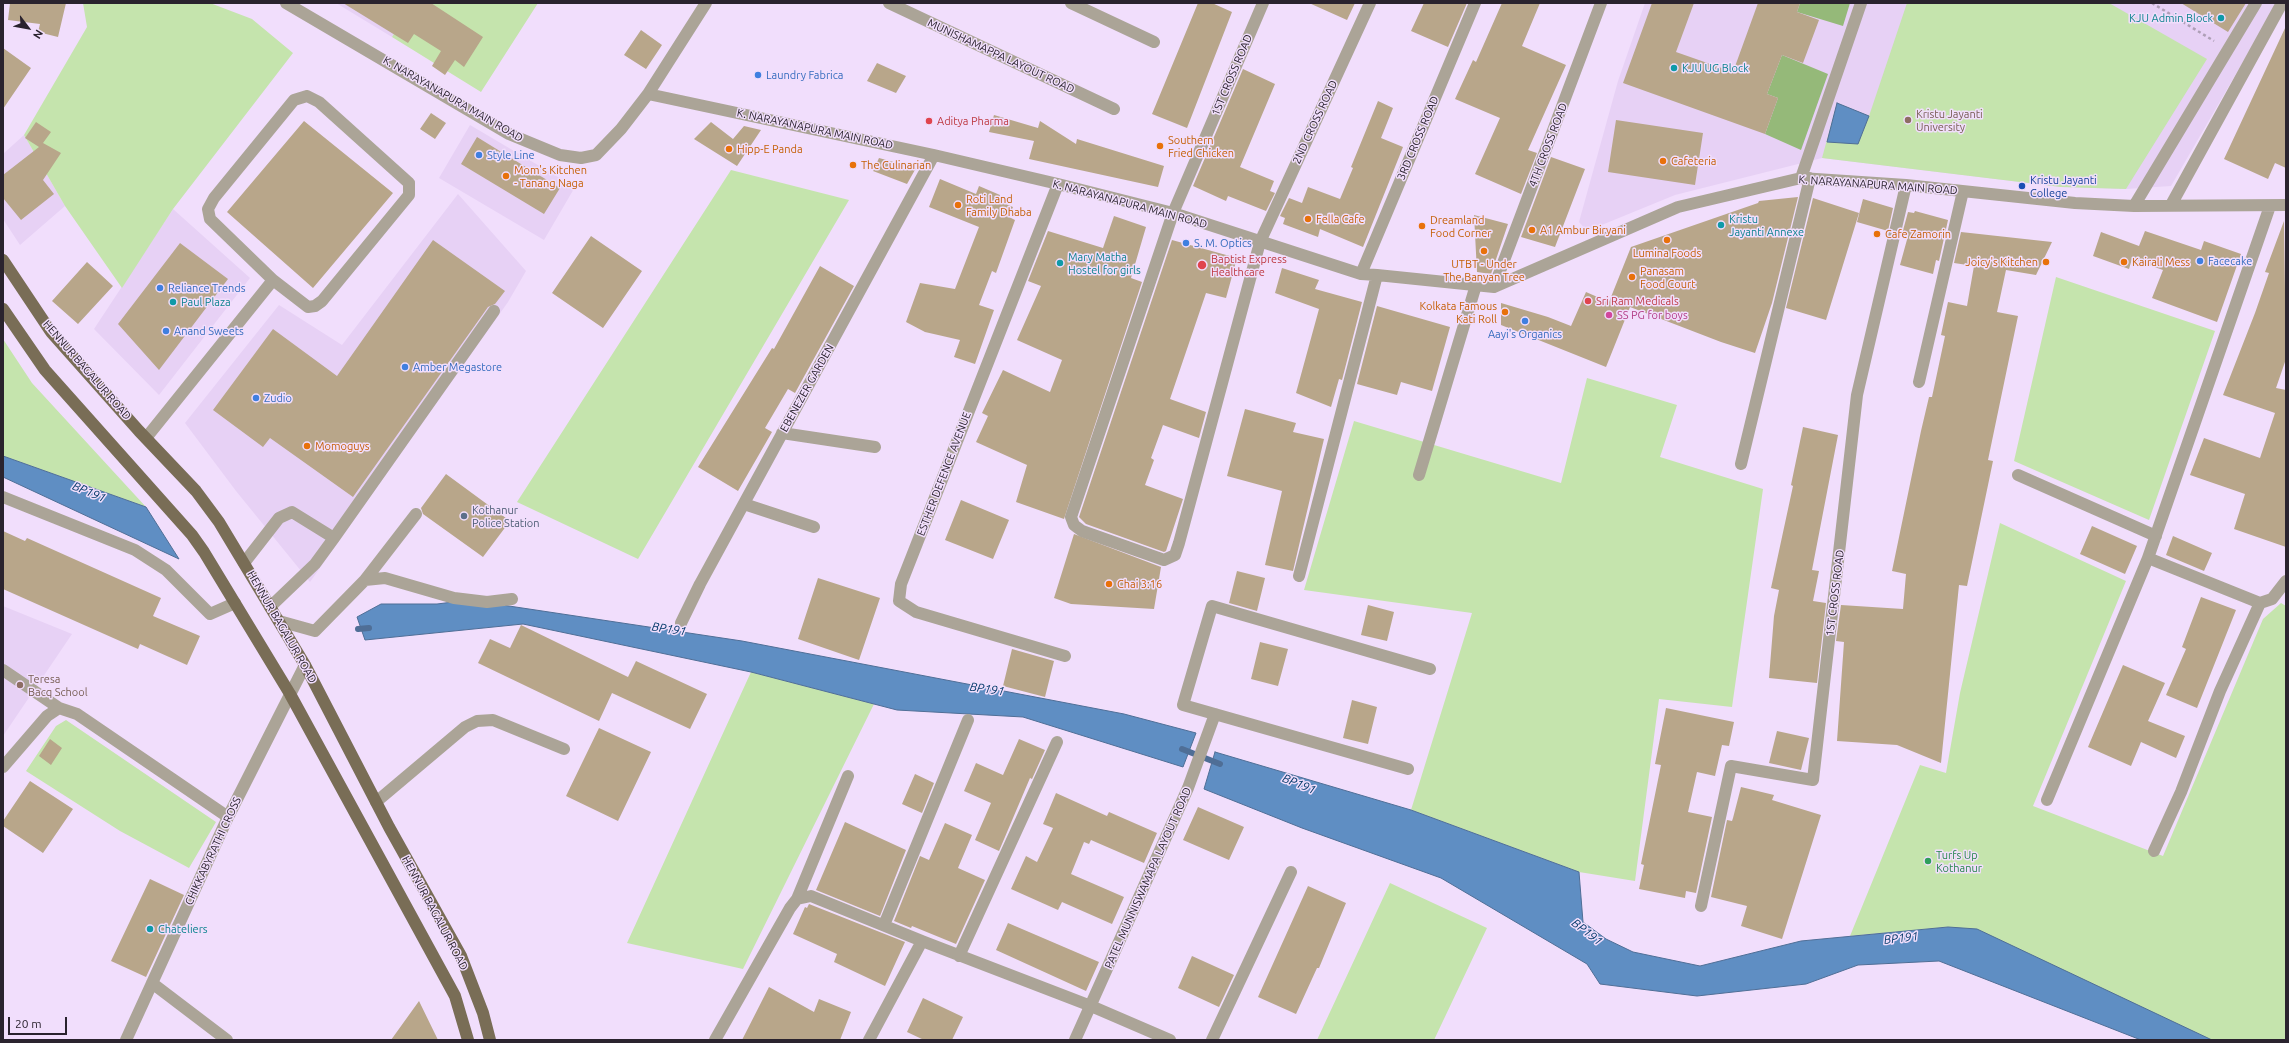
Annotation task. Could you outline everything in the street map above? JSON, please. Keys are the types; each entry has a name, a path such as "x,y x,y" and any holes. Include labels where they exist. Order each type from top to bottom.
{"main road":[{"name":"HENNUR BAGALUR ROAD","path":"3,260 51,332 146,438 196,491 219,522 305,665 376,802 461,956 483,1013 490,1040"},
{"name":"HENNUR BAGALUR ROAD","path":"3,309 45,370 192,535 204,552 290,694 455,996 468,1040"}],"street":[{"name":"K. NARAYANAPURA MAIN ROAD","path":"289,3 509,134 560,155 581,158 596,155 621,129 648,94 934,154 1173,213 1361,274 1494,287 1678,207 1806,178 1906,185 2075,203 2134,206 2286,205"},
{"path":"648,94 706,3"},
{"name":"MUNISHAMAPPA LAYOUT ROAD","path":"889,3 1114,109"},
{"path":"1071,3 1154,42"},
{"name":"1ST CROSS ROAD","path":"1260,242 1175,555 1164,560 1082,531 1074,526 1071,517 1173,213 1263,3"},
{"name":"2ND CROSS ROAD","path":"1260,242 1370,3"},
{"name":"3RD CROSS ROAD","path":"1361,274 1475,3"},
{"name":"4TH CROSS ROAD","path":"1494,287 1601,3"},
{"path":"1741,464 1806,178 1861,3"},
{"path":"2134,206 2256,3"},
{"path":"2171,205 2282,3"},
{"path":"306,96 319,102 409,183 409,194 322,301 315,306 308,307 273,280 210,219 208,209 214,198 294,100 306,96"},
{"name":"EBENEZER GARDEN","path":"681,623 782,433 934,154"},
{"name":"ESTHER DEFENCE AVENUE","path":"1058,184 901,584 899,602 916,612 1065,656"},
{"name":"1ST CROSS ROAD","path":"1701,906 1731,766 1813,780 1857,395 1906,185"},
{"path":"1919,382 1963,191"},
{"path":"2047,800 2148,558 2270,206"},
{"path":"1299,576 1377,275"},
{"path":"146,438 273,280"},
{"path":"1419,475 1476,285"},
{"path":"270,607 315,564 494,311"},
{"path":"782,433 875,447"},
{"path":"2018,475 2156,536"},
{"path":"3,497 135,550 166,570 210,614 235,603"},
{"path":"744,504 814,527"},
{"path":"247,567 279,518 292,512 334,538"},
{"path":"279,621 315,631 365,580 416,514"},
{"path":"2148,558 2260,603 2272,599 2286,581"},
{"path":"365,580 385,578 454,598 487,602 512,599"},
{"path":"2154,851 2181,792 2220,691 2260,603"},
{"path":"1408,769 1183,705 1212,606 1430,669"},
{"name":"CHIKKABYRATHI CROSS","path":"126,1040 228,818 305,665"},
{"path":"3,670 59,708 77,714 228,818"},
{"path":"3,767 47,716 59,708"},
{"name":"PATEL MUNNISWAMAPA LAYOUT ROAD","path":"1075,1040 1188,788 1215,714"},
{"path":"376,802 465,727 477,721 493,720 564,749"},
{"path":"884,925 968,720"},
{"path":"959,956 1057,742"},
{"path":"715,1040 790,908 797,899 848,776"},
{"path":"1212,1040 1291,872"},
{"path":"797,899 811,896 959,956 1091,1006 1170,1040"},
{"path":"869,1040 922,941"},
{"path":"152,983 227,1040"}],"path":[{"path":"2152,3 2228,49"}],"shaded area":[{"path":"336,3 413,3 392,37"},
{"name":"Kristu Jayanti University","path":"1645,3 2277,3 2171,186 2126,189 2061,187 1822,158 1675,195 1587,231 1579,222 1618,81"},
{"path":"470,125 575,187 544,240 439,178"},
{"path":"24,135 65,206 20,245 3,219 3,154"},
{"path":"458,194 526,271 508,302 310,582 236,491 185,423 279,305 342,345"},
{"path":"173,209 250,278 159,395 94,329"},
{"name":"Teresa Bacq School","path":"3,606 72,634 3,736"}],"green space":[{"path":"83,3 210,3 252,19 293,53 173,209 122,288 65,206 24,135 87,27"},
{"path":"413,3 538,3 481,92 392,37"},
{"path":"1800,3 1850,3 1843,26 1797,12"},
{"path":"1907,3 2109,3 2207,59 2126,189 2061,187 1822,158 1837,103 1869,116"},
{"path":"1782,55 1828,74 1801,150 1765,134 1778,98 1767,94"},
{"path":"731,170 849,200 638,559 517,502"},
{"path":"2056,277 2215,331 2149,520 2014,461"},
{"path":"3,339 32,383 146,507 3,456"},
{"path":"1587,378 1677,405 1660,457 1763,489 1732,707 1659,699 1635,881 1579,872 1411,810 1472,613 1304,590 1354,421 1561,483"},
{"path":"2000,523 2126,581 2033,806 2163,856 2263,619 2281,603 2286,606 2286,1040 2212,1040 1948,927 1850,936 1920,765 1946,773 1960,693"},
{"path":"751,672 874,704 743,969 627,943"},
{"path":"66,720 216,822 189,868 120,831 26,771 56,726"},
{"path":"1390,883 1487,928 1434,1040 1317,1040"}],"water":[{"path":"1837,103 1869,116 1858,144 1827,142"},
{"path":"3,456 146,507 179,559 3,477"},
{"path":"469,600 742,641 1124,714 1196,733 1183,767 1023,717 897,710 751,672 523,624 365,640 357,617 381,604 437,604"},
{"path":"1215,752 1411,810 1579,872 1583,922 1606,939 1633,952 1700,966 1801,941 1948,927 1977,929 2212,1040 2141,1040 1939,961 1858,965 1806,984 1697,996 1600,984 1587,964 1441,878 1302,828 1204,789"}],"building":[{"path":"10,3 66,3 58,37 38,32 40,24 8,20"},
{"path":"343,3 431,3 483,37 464,67 455,60 445,75 432,66 441,51 414,34 408,43"},
{"path":"1198,3 1212,3 1232,12 1187,128 1152,114"},
{"path":"1309,3 1355,3 1347,20"},
{"path":"1424,3 1467,3 1448,47 1411,31"},
{"path":"1502,3 1540,3 1522,46 1566,65 1528,150 1537,153 1521,194 1475,174 1500,118 1455,99 1473,60 1476,62"},
{"name":"KJU UG Block","path":"1652,3 1694,3 1676,52 1733,72 1758,3 1800,3 1797,12 1819,20 1803,63 1782,55 1767,94 1778,98 1765,134 1623,83"},
{"name":"KJU Admin Block","path":"2181,3 2246,3 2228,32"},
{"path":"2286,26 2286,168 2275,163 2268,179 2224,159"},
{"path":"641,30 662,45 646,69 624,55"},
{"path":"3,48 31,68 3,109"},
{"path":"877,63 906,76 896,93 867,81"},
{"path":"1243,69 1275,84 1240,167 1274,181 1270,191 1275,193 1266,211 1228,196 1226,201 1193,186"},
{"path":"1378,101 1393,108 1381,138 1403,147 1363,247 1320,229 1318,237 1283,224 1285,218 1280,216 1289,198 1302,203 1308,187 1340,199 1353,168 1351,167"},
{"path":"431,113 446,123 435,139 420,129"},
{"path":"994,115 1038,128 1040,121 1076,144 1077,139 1164,166 1158,187 1029,159 1034,141 989,132"},
{"path":"1616,120 1703,133 1695,185 1608,172"},
{"path":"304,121 393,193 313,288 227,212"},
{"path":"36,122 51,132 43,143 61,153 43,180 54,194 21,220 3,198 3,175 39,147 25,138"},
{"path":"711,122 733,139 744,126 761,130 737,166 694,139"},
{"path":"477,137 560,188 544,214 461,164"},
{"path":"1551,157 1585,169 1555,247 1521,237"},
{"path":"879,158 916,168 907,184 873,171"},
{"path":"940,179 976,194 979,186 1000,195 998,201 1013,207 1009,217 1015,220 996,273 992,271 979,305 994,310 975,364 954,357 960,340 925,332 906,322 920,283 955,289 979,227 929,207"},
{"path":"1798,197 1772,303 1755,353 1721,342 1630,307 1606,367 1501,325 1501,303 1548,317 1571,326 1586,292 1609,302 1631,247 1758,203 1759,201"},
{"path":"1813,198 1859,213 1826,320 1786,308"},
{"path":"1863,199 1893,208 1888,231 1857,222"},
{"path":"1915,211 1948,220 1939,261 1936,260 1933,274 1900,265 1908,236 1902,234 1908,212 1914,213"},
{"path":"1474,215 1508,224 1491,274 1477,272"},
{"path":"1114,216 1146,227 1131,278 1142,282 1064,519 1016,502 1027,465 976,442 988,416 982,413 1003,370 1050,392 1062,360 1017,340 1041,286 1028,281 1048,231 1103,248"},
{"path":"2284,221 2286,359 2276,388 2286,390 2286,547 2234,529 2245,494 2190,475 2204,438 2260,458 2275,413 2223,395 2255,313 2269,273 2265,272"},
{"path":"2145,231 2201,250 2204,241 2241,254 2217,322 2152,298 2163,270 2132,259 2129,269 2093,256 2101,232 2139,246"},
{"path":"1961,232 2052,242 2036,275 2006,270 1997,312 2018,316 1988,460 1993,461 1967,586 1959,585 1941,763 1897,745 1837,741 1844,642 1836,641 1841,605 1903,609 1906,574 1892,571 1921,431 1929,397 1932,397 1945,336 1941,335 1948,302 1967,306 1974,266 1954,263"},
{"path":"591,236 642,271 603,328 552,293"},
{"path":"433,240 505,291 495,304 488,307 353,497 270,438 263,447 213,410 273,329 337,376"},
{"path":"1172,240 1237,258 1226,298 1206,293 1170,399 1206,412 1199,438 1163,425 1151,458 1154,460 1145,485 1183,499 1166,551 1164,552 1086,524 1079,517"},
{"name":"Paul Plaza","path":"180,243 228,279 159,370 118,324"},
{"path":"87,262 113,286 78,324 52,301"},
{"path":"820,266 854,286 795,393 788,389 765,428 772,432 738,491 698,467 772,348 774,349"},
{"path":"1282,268 1319,280 1315,289 1362,302 1342,380 1339,379 1331,407 1296,393 1319,309 1275,293"},
{"path":"1377,306 1450,327 1432,391 1401,382 1397,395 1357,384"},
{"path":"1245,409 1296,423 1293,432 1324,439 1293,571 1265,565 1282,491 1227,476"},
{"path":"1803,427 1838,435 1812,570 1819,571 1813,601 1826,603 1817,683 1769,678 1774,616 1779,590 1771,588 1793,486 1791,485"},
{"name":"Kothanur Police Station","path":"446,474 510,521 483,557 423,514 421,508"},
{"path":"961,500 1009,520 993,559 945,540"},
{"path":"2092,526 2137,546 2125,574 2080,554"},
{"path":"3,531 25,541 27,538 161,598 153,616 200,636 187,665 140,644 138,649 3,589"},
{"name":"Chai 3:16","path":"1074,534 1161,567 1154,609 1071,604 1054,598"},
{"path":"2173,536 2212,553 2204,571 2166,555"},
{"path":"1237,571 1265,578 1257,611 1229,603"},
{"path":"818,578 880,598 859,660 798,639"},
{"path":"2201,597 2236,610 2197,708 2166,695 2186,649 2182,647"},
{"path":"1368,605 1394,612 1387,641 1361,635"},
{"path":"521,625 628,677 636,661 707,694 690,729 612,693 599,721 478,663 490,639 510,648"},
{"path":"1260,642 1288,649 1278,686 1251,679"},
{"path":"1012,649 1054,661 1045,697 1003,686"},
{"path":"2123,665 2165,683 2148,721 2185,736 2176,758 2141,742 2131,766 2088,747"},
{"path":"1352,700 1377,707 1368,744 1343,738"},
{"path":"1666,708 1734,722 1729,746 1722,745 1715,776 1697,772 1688,812 1712,817 1696,893 1686,891 1685,898 1639,889 1644,865 1641,864 1661,765 1655,764"},
{"path":"599,728 651,752 618,821 566,796"},
{"path":"1777,731 1809,738 1801,770 1769,763"},
{"path":"50,739 62,748 51,765 39,756"},
{"path":"1019,739 1045,750 1032,779 1030,778 999,851 975,840 991,803 964,791 976,763 1003,775"},
{"path":"915,774 934,783 922,813 902,804"},
{"path":"30,781 73,809 43,853 3,826 3,821"},
{"path":"1741,787 1774,795 1772,800 1821,815 1782,939 1741,926 1747,906 1711,897 1727,820 1732,821"},
{"path":"1056,793 1107,816 1109,812 1157,833 1144,863 1091,840 1089,844 1084,842 1071,874 1124,897 1112,924 1062,902 1058,910 1011,889 1026,856 1037,862 1053,828 1043,824"},
{"path":"1198,807 1244,827 1229,860 1183,840"},
{"path":"845,822 906,850 880,916 816,890"},
{"path":"945,823 972,835 958,868 985,880 956,944 912,926 911,928 894,921 920,856 929,860"},
{"name":"Chateliers","path":"150,879 184,895 146,977 111,961"},
{"path":"1308,886 1346,903 1319,968 1317,968 1296,1014 1258,997"},
{"path":"809,904 905,942 885,986 834,962 837,954 793,934 805,907 807,908"},
{"path":"1008,923 1099,962 1086,991 996,950"},
{"path":"1192,956 1234,975 1219,1007 1178,988"},
{"path":"769,987 814,1012 819,999 851,1012 840,1040 742,1040"},
{"path":"923,998 963,1017 952,1040 924,1040 907,1032"},
{"path":"419,1001 438,1040 391,1040"}],"waterway":[{"name":"BP191","path":"358,629 369,628"},
{"name":"BP191","path":"1182,749 1220,764"}],"place":[{"name":"KJU Admin Block","path":"2221,18"},
{"name":"KJU UG Block","path":"1674,68"},
{"name":"Laundry Fabrica","path":"758,75"},
{"name":"Kristu Jayanti University","path":"1908,120"},
{"name":"Aditya Pharma","path":"929,121"},
{"name":"Southern Fried Chicken","path":"1160,146"},
{"name":"Hipp-E Panda","path":"729,149"},
{"name":"Style Line","path":"479,155"},
{"name":"Cafeteria","path":"1663,161"},
{"name":"The Culinarian","path":"853,165"},
{"name":"Mom's Kitchen - Tanang Naga","path":"506,176"},
{"name":"Kristu Jayanti College","path":"2022,186"},
{"name":"Roti Land Family Dhaba","path":"958,205"},
{"name":"Fella Cafe","path":"1308,219"},
{"name":"Kristu Jayanti Annexe","path":"1721,225"},
{"name":"Dreamland Food Corner","path":"1422,226"},
{"name":"A1 Ambur Biryani","path":"1532,230"},
{"name":"Cafe Zamorin","path":"1877,234"},
{"name":"Lumina Foods","path":"1667,240"},
{"name":"S. M. Optics","path":"1186,243"},
{"name":"UTBT - Under The Banyan Tree","path":"1484,251"},
{"name":"Facecake","path":"2200,261"},
{"name":"Joicy's Kitchen","path":"2046,262"},
{"name":"Kairali Mess","path":"2124,262"},
{"name":"Mary Matha Hostel for girls","path":"1060,263"},
{"name":"Baptist Express Healthcare","path":"1202,265"},
{"name":"Panasam Food Court","path":"1632,277"},
{"name":"Reliance Trends","path":"160,288"},
{"name":"Sri Ram Medicals","path":"1588,301"},
{"name":"Paul Plaza","path":"173,302"},
{"name":"Kolkata Famous Kati Roll","path":"1505,312"},
{"name":"SS PG for boys","path":"1609,315"},
{"name":"Aayi's Organics","path":"1525,321"},
{"name":"Anand Sweets","path":"166,331"},
{"name":"Amber Megastore","path":"405,367"},
{"name":"Zudio","path":"256,398"},
{"name":"Momoguys","path":"307,446"},
{"name":"Kothanur Police Station","path":"464,516"},
{"name":"Chai 3:16","path":"1109,584"},
{"name":"Teresa Bacq School","path":"20,685"},
{"name":"Turfs Up Kothanur","path":"1928,861"},
{"name":"Chateliers","path":"150,929"}]}
